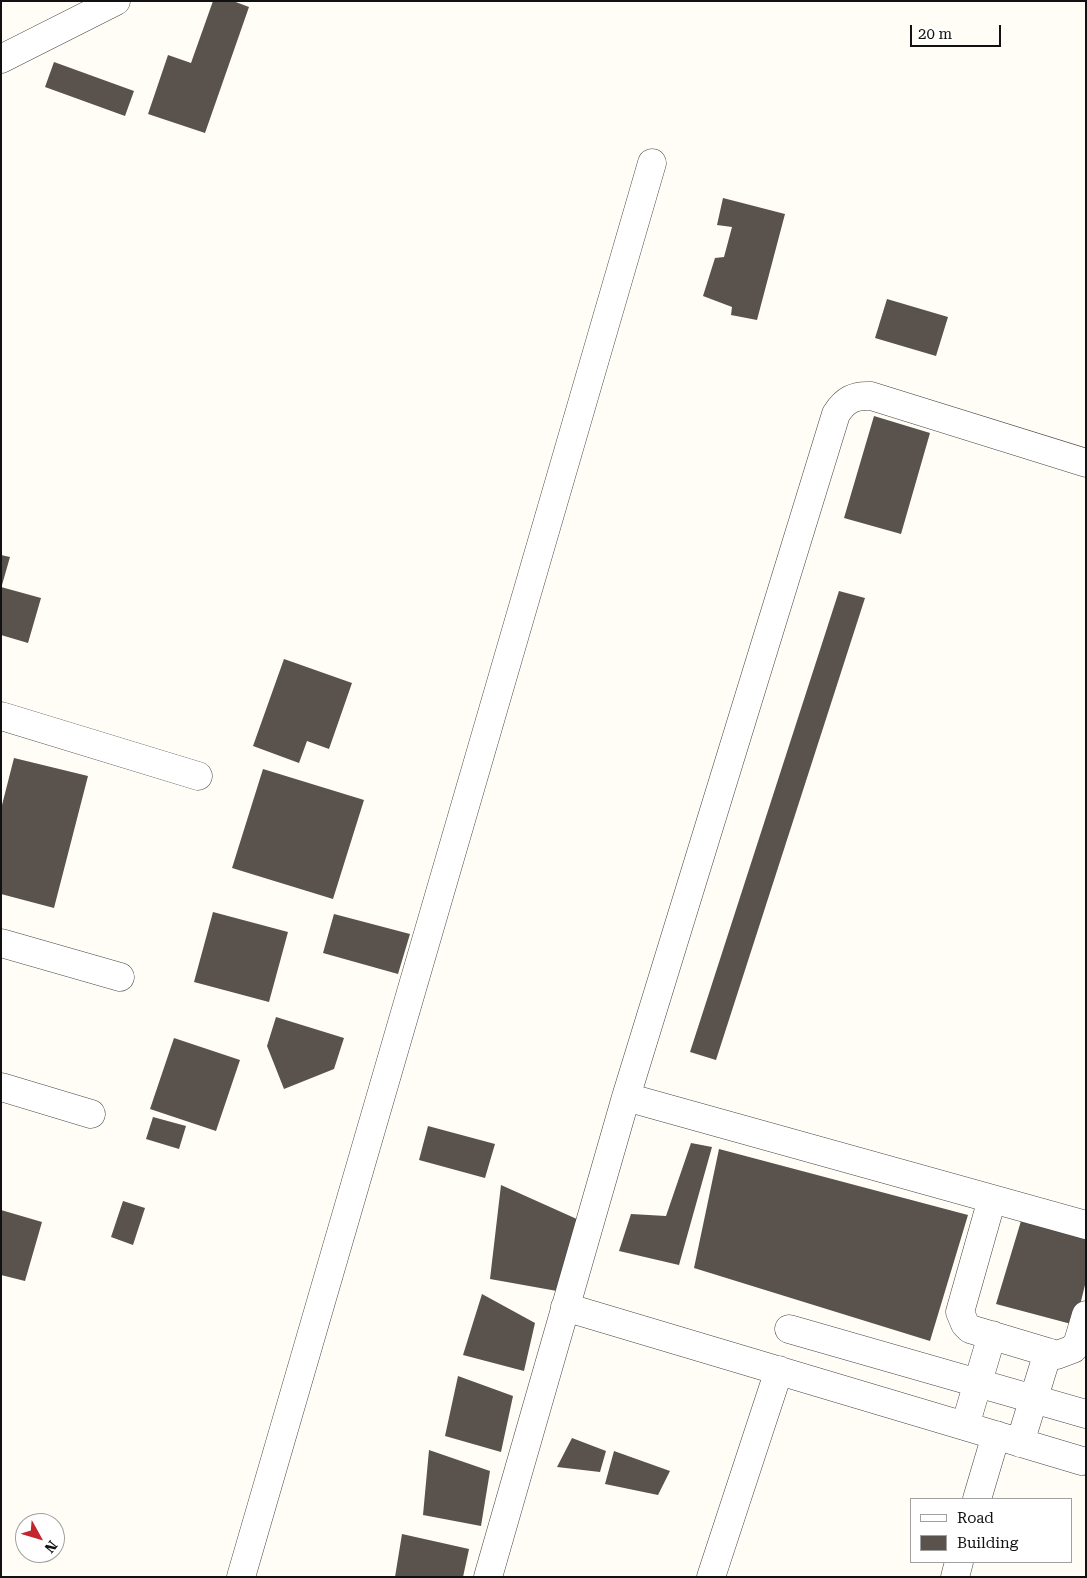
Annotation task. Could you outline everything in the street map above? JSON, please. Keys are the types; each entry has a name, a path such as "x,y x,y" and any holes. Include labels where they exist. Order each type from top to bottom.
{"street":[{"path":"1,60 116,1"},
{"path":"241,1577 652,163"},
{"path":"488,1577 626,1097 833,424 842,405 860,395 871,396 1086,463"},
{"path":"1,716 198,776"},
{"path":"1,943 120,978"},
{"path":"1,1087 91,1114"},
{"path":"626,1097 1086,1225"},
{"path":"992,1199 960,1312 965,1324 970,1329 1057,1355 1066,1354 1073,1349 1078,1342 1086,1315"},
{"path":"565,1306 1082,1461"},
{"path":"789,1329 1086,1414"},
{"path":"965,1426 992,1335"},
{"path":"978,1498 1008,1439 1034,1400 1048,1352"},
{"path":"711,1577 779,1370"},
{"path":"955,1577 959,1563"}],"building":[{"path":"213,1 233,1 249,7 205,133 148,114 168,55 191,63"},
{"path":"54,62 134,91 125,116 45,87"},
{"path":"723,198 785,214 757,320 731,315 732,307 703,296 715,258 724,257 732,227 717,225"},
{"path":"887,299 948,317 936,356 875,338"},
{"path":"874,416 930,433 901,534 844,518"},
{"path":"1,555 10,557 2,585 1,585"},
{"path":"1,587 41,598 28,643 1,635"},
{"path":"839,591 865,598 716,1060 690,1052"},
{"path":"284,659 352,683 329,749 307,741 299,763 253,746"},
{"path":"14,758 88,776 54,908 1,894 1,809"},
{"path":"263,769 364,800 333,899 232,868"},
{"path":"213,912 288,932 269,1002 194,982"},
{"path":"334,914 410,934 398,974 323,953"},
{"path":"276,1017 344,1038 334,1069 284,1089 267,1046"},
{"path":"174,1038 240,1060 216,1131 150,1109"},
{"path":"153,1117 186,1126 179,1149 146,1139"},
{"path":"428,1126 495,1144 485,1178 419,1160"},
{"path":"691,1143 712,1147 679,1265 619,1251 631,1214 666,1216"},
{"path":"719,1149 968,1215 930,1341 694,1268"},
{"path":"501,1185 579,1220 557,1291 490,1279"},
{"path":"123,1201 145,1208 133,1245 111,1237"},
{"path":"1,1210 42,1222 25,1281 1,1275"},
{"path":"1021,1221 1086,1237 1086,1281 1075,1325 996,1304"},
{"path":"482,1294 535,1323 524,1371 463,1355"},
{"path":"458,1376 513,1396 501,1452 445,1436"},
{"path":"572,1438 606,1451 600,1472 557,1467"},
{"path":"429,1450 490,1471 481,1526 423,1515"},
{"path":"614,1451 670,1471 658,1495 605,1484"},
{"path":"402,1534 469,1549 463,1577 395,1577"}]}
